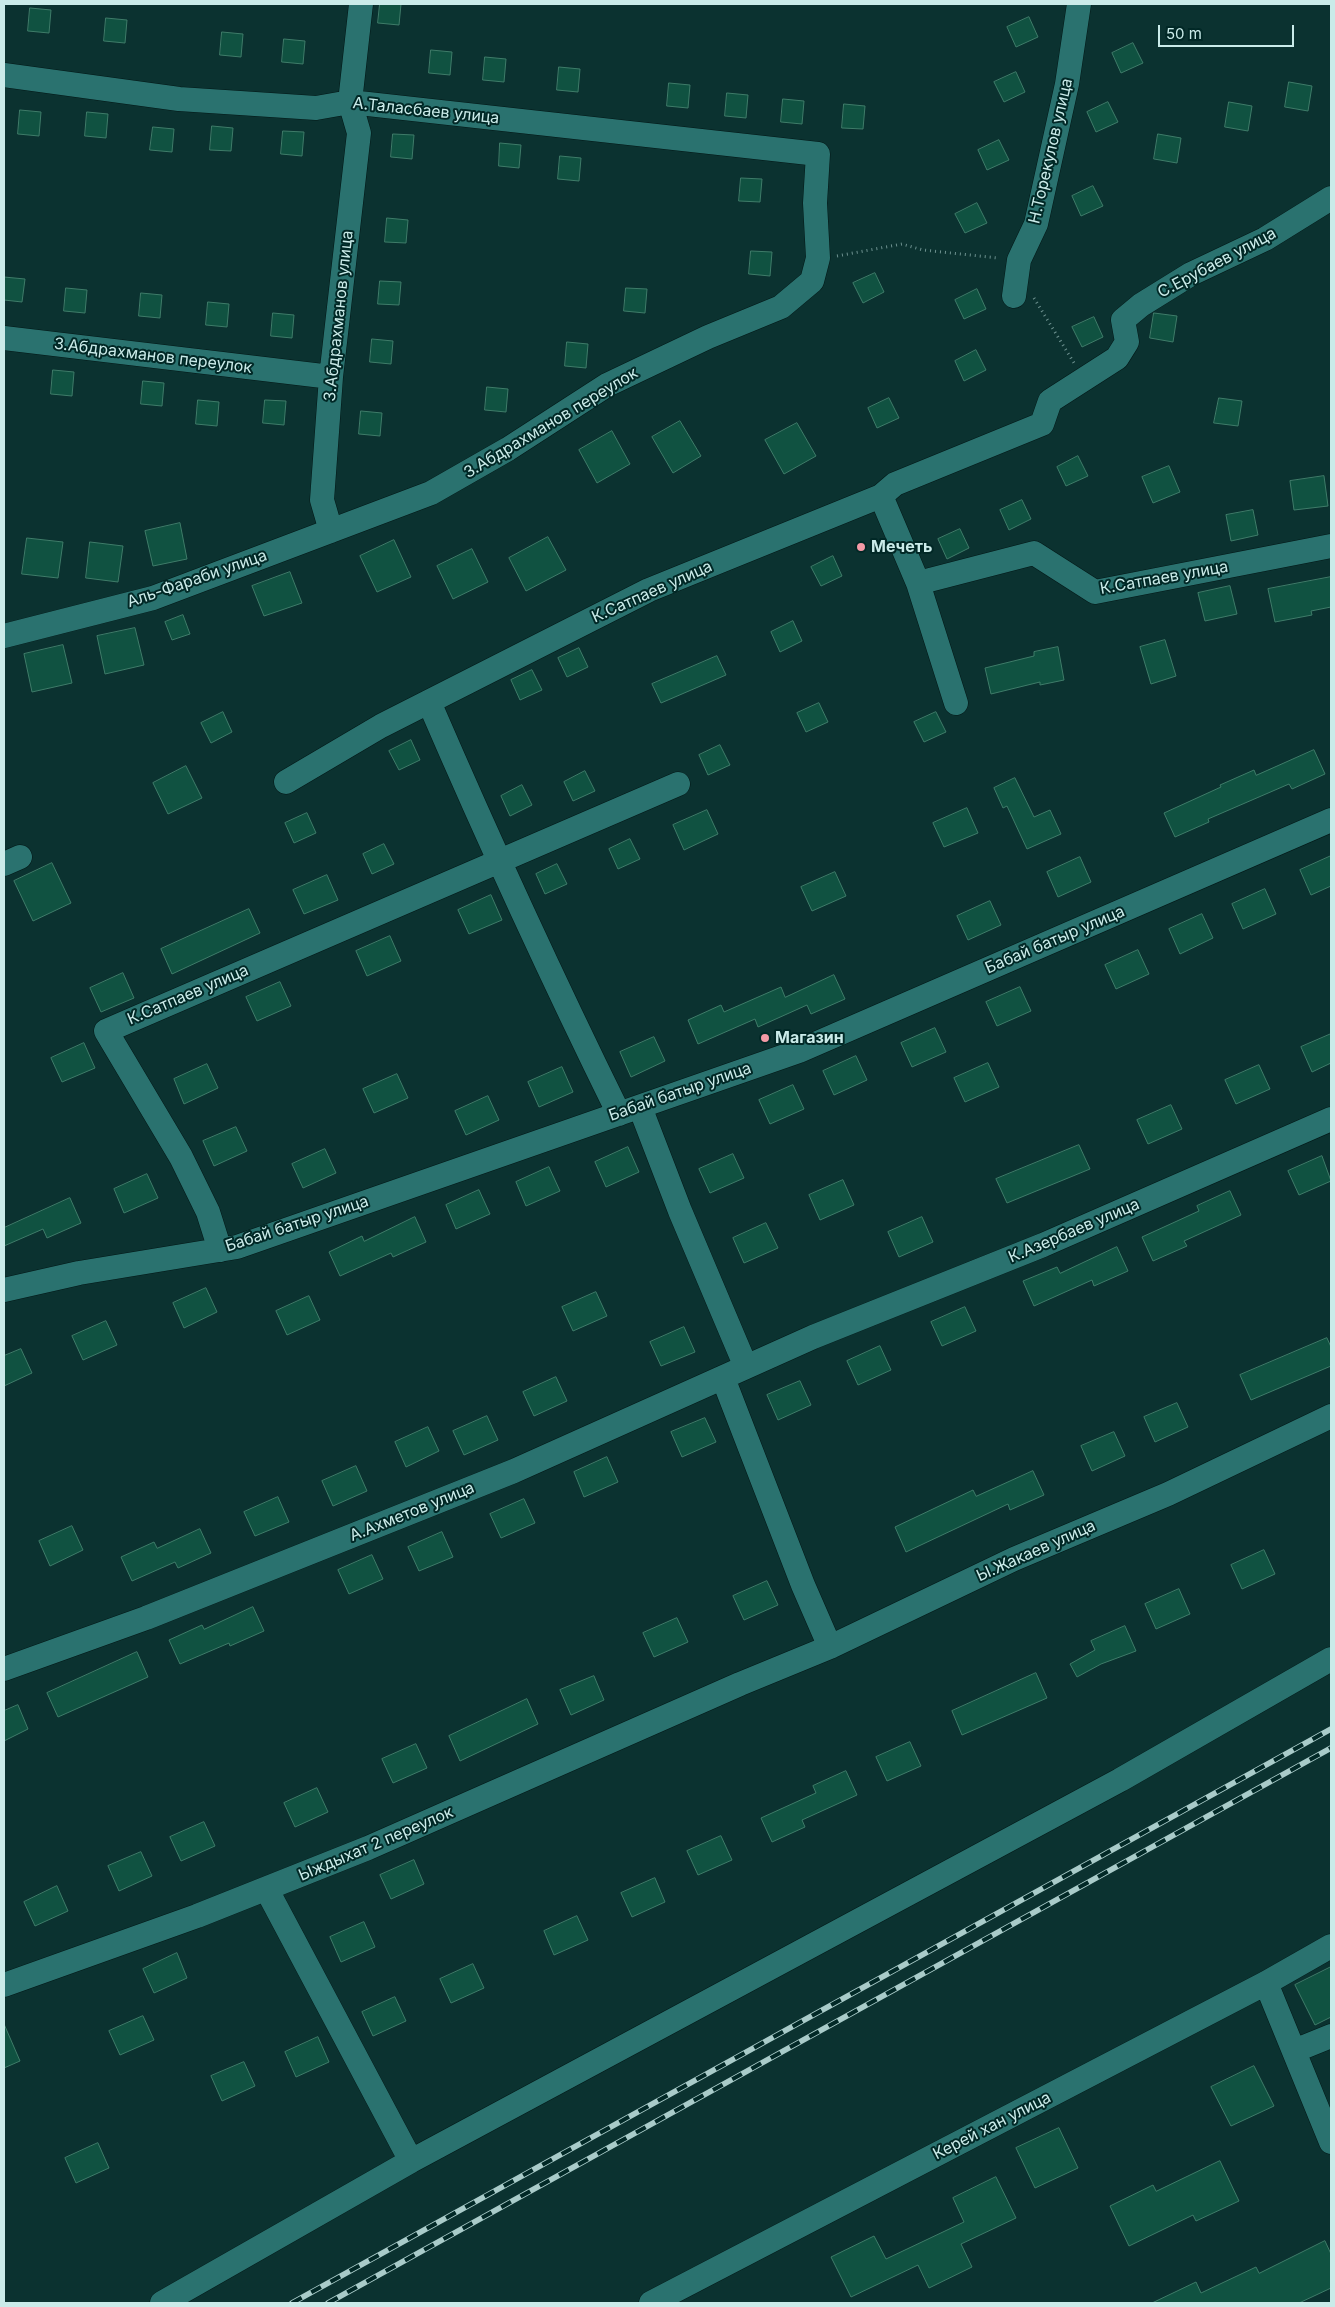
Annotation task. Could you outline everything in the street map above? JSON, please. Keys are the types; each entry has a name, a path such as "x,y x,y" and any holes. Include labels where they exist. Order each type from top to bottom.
{"street":[{"path":"350,102 361,4"},
{"name":"Н.Торекулов улица","path":"1017,277 1036,224 1067,84 1079,4"},
{"name":"А.Таласбаев улица","path":"4,75 179,99 316,108 350,102 818,154"},
{"name":"З.Абдрахманов улица","path":"331,531 322,500 331,377 359,134 350,102"},
{"name":"З.Абдрахманов переулок","path":"331,531 431,493 508,449 607,385 708,337 781,307 812,281 818,258 815,203 818,154"},
{"name":"С.Ерубаев улица","path":"1084,380 1117,358 1127,342 1122,320 1141,305 1191,274 1265,238 1331,198"},
{"name":"З.Абдрахманов переулок","path":"4,338 331,377"},
{"name":"К.Сатпаев улица","path":"286,782 381,726 650,590 881,496 895,484 1042,424 1050,401 1084,380"},
{"path":"881,496 918,583 956,703"},
{"name":"Аль-Фараби улица","path":"4,636 153,598 331,531"},
{"name":"К.Сатпаев улица","path":"918,583 1034,553 1095,592 1331,546"},
{"path":"429,702 498,862 562,1000 630,1110 680,1211 746,1367"},
{"name":"К.Сатпаев улица","path":"220,1250 208,1212 181,1157 106,1031 678,784"},
{"name":"Бабай батыр улица","path":"4,1290 79,1273 237,1247 798,1051 1331,820"},
{"name":"К.Азербаев улица","path":"813,1337 1043,1245 1331,1119"},
{"name":"А.Ахметов улица","path":"4,1669 146,1618 514,1471 813,1337"},
{"path":"723,1378 803,1585 830,1647"},
{"name":"Ы.Жакаев улица","path":"740,1684 830,1647 1014,1559 1168,1494 1331,1416"},
{"path":"162,2303 411,2161 1120,1780 1331,1660"},
{"name":"Ыждыхат 2 переулок","path":"4,1985 267,1890 502,1790 740,1684"},
{"path":"267,1890 411,2161"},
{"name":"Керей хан улица","path":"651,2303 1266,1983 1331,1946"},
{"path":"1266,1983 1331,2142"},
{"path":"1294,2051 1331,2036"}],"path":[{"path":"818,258 902,244 1017,277 1084,380"}],"building":[{"path":"380,4 401,4 399,25 378,23"},
{"path":"30,8 51,10 49,33 28,31"},
{"path":"1029,17 1038,37 1016,47 1007,27"},
{"path":"106,18 127,20 125,43 104,41"},
{"path":"222,32 243,34 241,57 220,55"},
{"path":"284,39 305,41 303,64 282,62"},
{"path":"1133,43 1143,63 1121,73 1112,53"},
{"path":"431,50 452,52 450,75 429,73"},
{"path":"485,57 506,59 504,82 483,80"},
{"path":"559,67 580,69 578,92 557,90"},
{"path":"1016,72 1025,92 1004,102 994,82"},
{"path":"1289,82 1312,86 1308,111 1285,107"},
{"path":"669,83 690,85 688,108 667,106"},
{"path":"727,93 748,95 746,118 725,116"},
{"path":"783,99 804,101 802,124 781,122"},
{"path":"1108,102 1118,122 1096,132 1087,112"},
{"path":"1229,102 1252,106 1248,131 1225,127"},
{"path":"844,104 865,106 863,129 842,128"},
{"path":"20,110 41,112 39,136 18,134"},
{"path":"87,112 108,114 106,138 85,136"},
{"path":"212,126 233,128 231,151 210,150"},
{"path":"153,127 174,129 172,152 150,150"},
{"path":"283,131 304,132 302,156 281,154"},
{"path":"393,134 414,135 412,159 391,157"},
{"path":"1158,134 1181,138 1177,163 1154,159"},
{"path":"999,140 1009,160 987,170 978,150"},
{"path":"500,143 521,145 519,168 499,166"},
{"path":"560,156 581,158 579,181 558,179"},
{"path":"741,178 762,179 760,202 739,201"},
{"path":"1093,186 1103,206 1081,216 1072,196"},
{"path":"977,203 987,223 965,233 955,214"},
{"path":"387,218 408,220 406,243 385,242"},
{"path":"751,251 772,252 770,276 749,274"},
{"path":"875,273 884,292 863,303 853,283"},
{"path":"4,277 25,279 22,302 4,300"},
{"path":"380,281 401,282 399,305 378,304"},
{"path":"66,288 87,290 85,313 64,311"},
{"path":"626,288 647,289 645,313 624,311"},
{"path":"977,289 986,309 964,319 955,300"},
{"path":"141,293 162,295 160,318 139,316"},
{"path":"208,302 229,304 227,327 206,325"},
{"path":"273,313 294,315 292,338 271,336"},
{"path":"1154,313 1177,316 1173,342 1150,338"},
{"path":"1094,317 1103,337 1082,347 1072,327"},
{"path":"372,339 393,341 391,364 370,362"},
{"path":"567,342 588,344 586,368 565,366"},
{"path":"976,350 986,370 964,381 955,361"},
{"path":"53,370 74,372 72,396 51,394"},
{"path":"143,381 164,383 162,406 141,404"},
{"path":"487,387 508,389 506,412 485,410"},
{"path":"889,398 899,418 877,428 868,408"},
{"path":"1219,398 1242,401 1238,426 1214,423"},
{"path":"198,400 219,402 217,426 196,424"},
{"path":"265,400 286,401 284,425 263,423"},
{"path":"361,411 382,413 380,436 359,434"},
{"path":"680,421 701,456 673,473 652,437"},
{"path":"797,423 816,456 784,474 765,440"},
{"path":"612,431 630,464 597,483 579,450"},
{"path":"1078,456 1088,476 1066,486 1057,467"},
{"path":"1169,466 1180,492 1153,503 1142,477"},
{"path":"1324,476 1328,506 1294,510 1290,481"},
{"path":"1022,500 1031,519 1009,530 1000,510"},
{"path":"1253,510 1258,535 1231,541 1226,515"},
{"path":"180,523 187,559 153,566 145,531"},
{"path":"960,529 969,548 947,559 938,539"},
{"path":"548,537 566,570 526,591 509,558"},
{"path":"27,538 63,542 58,578 22,574"},
{"path":"394,540 411,577 377,592 360,556"},
{"path":"90,542 123,546 118,582 86,578"},
{"path":"472,549 488,582 453,599 437,566"},
{"path":"833,556 842,576 821,586 811,567"},
{"path":"290,572 302,603 264,616 252,586"},
{"path":"1331,577 1331,607 1311,611 1312,615 1275,622 1268,589"},
{"path":"1230,586 1237,614 1205,621 1198,593"},
{"path":"183,615 190,634 172,640 165,622"},
{"path":"793,621 802,641 780,652 771,632"},
{"path":"135,628 144,665 105,674 97,636"},
{"path":"1165,640 1176,676 1151,684 1140,647"},
{"path":"63,645 72,683 32,692 24,654"},
{"path":"1058,647 1064,680 1040,685 1040,682 991,694 985,668 1034,656 1034,652"},
{"path":"579,648 588,667 567,677 558,658"},
{"path":"717,656 726,675 661,703 652,684"},
{"path":"532,670 542,690 520,700 511,680"},
{"path":"819,703 828,722 806,732 797,713"},
{"path":"223,712 232,732 211,743 201,723"},
{"path":"936,712 946,732 924,742 914,722"},
{"path":"411,740 420,760 399,770 389,751"},
{"path":"720,745 730,765 708,775 699,755"},
{"path":"1314,750 1325,774 1292,789 1289,784 1208,819 1209,822 1175,837 1164,813 1254,770 1256,775"},
{"path":"186,766 202,798 168,814 153,783"},
{"path":"585,771 595,791 573,801 564,782"},
{"path":"1015,778 1034,817 1050,810 1061,834 1027,849 1007,806 1003,808 994,788"},
{"path":"522,785 532,805 510,816 501,796"},
{"path":"967,808 978,833 944,847 933,823"},
{"path":"707,810 718,834 684,850 673,825"},
{"path":"307,813 316,833 294,843 285,823"},
{"path":"630,839 640,859 618,869 609,849"},
{"path":"384,844 394,864 372,874 363,854"},
{"path":"1331,856 1331,886 1311,895 1300,870"},
{"path":"1080,857 1091,882 1058,897 1047,872"},
{"path":"52,863 71,903 33,921 14,881"},
{"path":"557,864 567,884 545,894 536,874"},
{"path":"835,872 846,896 812,911 801,887"},
{"path":"327,875 338,900 304,914 293,890"},
{"path":"1265,889 1276,914 1243,929 1232,904"},
{"path":"491,895 502,920 469,934 458,910"},
{"path":"990,901 1001,925 968,940 957,916"},
{"path":"249,909 260,933 172,974 161,949"},
{"path":"1202,914 1213,938 1180,954 1169,929"},
{"path":"390,936 401,961 367,976 356,951"},
{"path":"1138,950 1149,974 1116,989 1105,965"},
{"path":"123,973 134,998 101,1012 90,988"},
{"path":"834,975 845,999 811,1014 807,1005 758,1027 755,1019 698,1044 688,1020 721,1005 724,1012 781,987 785,997"},
{"path":"280,982 291,1006 257,1021 246,997"},
{"path":"1020,987 1031,1011 997,1026 986,1002"},
{"path":"935,1028 946,1052 912,1067 901,1043"},
{"path":"1331,1034 1331,1063 1312,1072 1301,1047"},
{"path":"654,1037 665,1061 631,1077 620,1052"},
{"path":"84,1043 95,1068 62,1082 51,1058"},
{"path":"856,1056 867,1080 834,1095 823,1071"},
{"path":"988,1063 999,1087 965,1102 954,1078"},
{"path":"207,1064 218,1088 184,1104 174,1079"},
{"path":"1259,1065 1270,1089 1236,1104 1225,1080"},
{"path":"562,1067 573,1092 539,1107 528,1082"},
{"path":"397,1074 408,1098 374,1113 363,1089"},
{"path":"793,1085 804,1109 770,1124 759,1100"},
{"path":"488,1096 499,1120 466,1135 455,1111"},
{"path":"1171,1105 1182,1129 1148,1144 1137,1120"},
{"path":"236,1127 247,1151 214,1166 203,1141"},
{"path":"1079,1145 1090,1169 1007,1203 996,1179"},
{"path":"628,1147 639,1172 606,1187 595,1162"},
{"path":"325,1149 336,1173 303,1188 292,1164"},
{"path":"733,1154 744,1178 710,1193 699,1169"},
{"path":"1322,1156 1331,1181 1299,1195 1288,1171"},
{"path":"549,1167 560,1191 526,1206 516,1182"},
{"path":"147,1174 158,1198 124,1213 114,1189"},
{"path":"843,1180 854,1205 820,1220 809,1195"},
{"path":"479,1190 490,1214 456,1229 446,1205"},
{"path":"1230,1191 1241,1215 1184,1241 1187,1246 1153,1261 1142,1237 1199,1211 1197,1206"},
{"path":"70,1198 81,1223 47,1238 43,1229 4,1246 4,1228"},
{"path":"415,1217 426,1242 393,1257 391,1253 340,1276 329,1252 362,1236 364,1241"},
{"path":"922,1217 933,1242 899,1257 888,1232"},
{"path":"766,1223 778,1248 744,1263 733,1238"},
{"path":"1117,1247 1128,1271 1094,1286 1092,1280 1034,1306 1023,1281 1057,1267 1060,1273"},
{"path":"206,1288 217,1312 184,1328 173,1303"},
{"path":"596,1292 607,1316 573,1331 562,1307"},
{"path":"309,1296 320,1320 287,1335 276,1311"},
{"path":"965,1307 976,1331 942,1346 931,1322"},
{"path":"106,1321 117,1345 83,1360 72,1336"},
{"path":"684,1327 695,1352 661,1366 650,1342"},
{"path":"1327,1338 1331,1347 1331,1366 1251,1400 1240,1375"},
{"path":"880,1346 891,1370 858,1385 847,1361"},
{"path":"21,1349 32,1373 4,1386 4,1356"},
{"path":"556,1377 567,1401 534,1416 523,1392"},
{"path":"800,1381 811,1405 778,1420 767,1395"},
{"path":"1177,1403 1188,1427 1155,1442 1144,1417"},
{"path":"487,1416 498,1440 464,1455 453,1431"},
{"path":"705,1418 716,1442 682,1457 671,1432"},
{"path":"428,1427 439,1451 406,1467 395,1442"},
{"path":"1114,1432 1125,1456 1092,1471 1081,1446"},
{"path":"607,1457 618,1482 584,1497 574,1472"},
{"path":"356,1466 367,1491 333,1506 322,1481"},
{"path":"1033,1471 1044,1495 1010,1510 1008,1504 906,1552 895,1527 973,1490 976,1496"},
{"path":"278,1497 289,1522 255,1536 244,1512"},
{"path":"524,1499 535,1523 501,1538 490,1514"},
{"path":"72,1526 83,1550 50,1566 39,1541"},
{"path":"200,1529 211,1553 178,1568 175,1562 132,1581 121,1557 154,1542 157,1548"},
{"path":"442,1532 453,1557 419,1571 408,1547"},
{"path":"1264,1550 1275,1574 1242,1589 1231,1565"},
{"path":"372,1555 383,1579 349,1594 338,1570"},
{"path":"767,1581 778,1605 744,1620 733,1596"},
{"path":"1179,1589 1190,1614 1156,1629 1145,1604"},
{"path":"253,1607 264,1631 230,1646 229,1643 180,1664 169,1640 202,1625 204,1629"},
{"path":"677,1618 688,1642 654,1657 643,1633"},
{"path":"1125,1626 1136,1651 1101,1664 1077,1677 1070,1664 1095,1650 1091,1641"},
{"path":"137,1652 148,1677 58,1717 47,1693"},
{"path":"1036,1673 1047,1698 962,1735 952,1711"},
{"path":"594,1676 604,1700 571,1715 560,1690"},
{"path":"527,1699 538,1724 460,1761 449,1736"},
{"path":"18,1705 28,1729 4,1741 4,1711"},
{"path":"910,1742 921,1766 887,1781 876,1757"},
{"path":"416,1744 427,1768 393,1783 382,1759"},
{"path":"846,1771 857,1795 802,1820 805,1827 772,1842 761,1818 816,1793 813,1786"},
{"path":"317,1788 328,1812 295,1827 284,1803"},
{"path":"204,1822 215,1846 181,1861 170,1837"},
{"path":"721,1836 732,1860 698,1875 687,1851"},
{"path":"141,1852 152,1876 119,1891 108,1866"},
{"path":"414,1860 424,1884 391,1899 380,1875"},
{"path":"655,1878 665,1902 632,1917 621,1893"},
{"path":"57,1886 68,1911 35,1926 24,1902"},
{"path":"577,1916 588,1940 554,1955 544,1931"},
{"path":"364,1922 375,1947 341,1962 330,1937"},
{"path":"177,1953 187,1978 154,1993 143,1969"},
{"path":"473,1964 484,1988 451,2003 440,1979"},
{"path":"1331,1967 1331,2017 1315,2025 1295,1985"},
{"path":"395,1997 406,2021 373,2036 362,2012"},
{"path":"143,2016 154,2040 120,2055 109,2031"},
{"path":"4,2024 20,2061 4,2068"},
{"path":"318,2037 329,2062 296,2077 285,2052"},
{"path":"244,2062 255,2086 222,2101 211,2076"},
{"path":"1254,2066 1274,2106 1231,2126 1211,2087"},
{"path":"1059,2128 1078,2168 1035,2188 1016,2148"},
{"path":"98,2143 109,2168 76,2183 65,2158"},
{"path":"1220,2161 1239,2201 1196,2221 1193,2215 1129,2246 1110,2206 1153,2185 1156,2191"},
{"path":"996,2177 1016,2218 961,2244 972,2267 929,2288 918,2265 851,2297 831,2257 874,2236 886,2259 964,2222 953,2198"},
{"path":"1325,2241 1331,2254 1331,2288 1299,2303 1152,2303 1196,2282 1201,2293 1256,2267 1259,2273"}],"railway":[{"path":"292,2303 1331,1729"},
{"path":"328,2303 1331,1748"}],"place":[{"name":"Мечеть","path":"861,547"},
{"name":"Магазин","path":"765,1038"}]}
